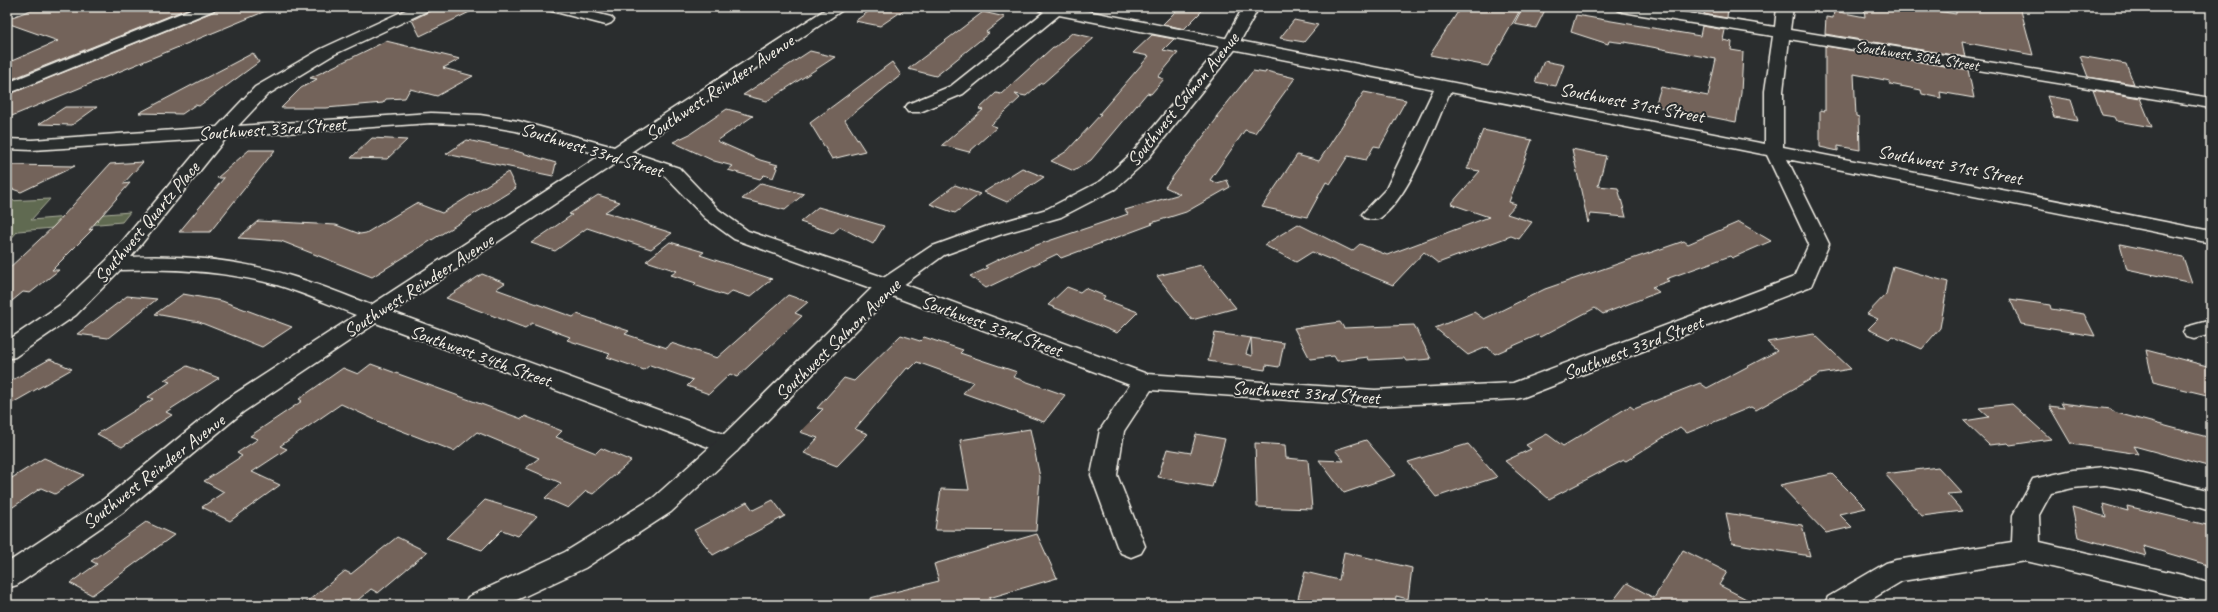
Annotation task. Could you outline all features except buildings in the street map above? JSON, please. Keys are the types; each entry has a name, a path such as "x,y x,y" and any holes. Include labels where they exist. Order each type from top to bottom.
{"street":[{"path":"7,89 209,7"},
{"name":"Southwest Quartz Place","path":"7,352 68,310 114,264 222,132 260,91 327,52 424,7"},
{"path":"553,7 606,20"},
{"name":"Southwest Reindeer Avenue","path":"7,577 113,506 234,406 839,7"},
{"name":"Southwest Salmon Avenue","path":"478,605 575,560 662,505 728,445 887,286 937,251 995,230 1054,213 1108,186 1139,157 1231,44 1251,7"},
{"name":"Southwest 30th Street","path":"1623,7 1782,32 2211,104"},
{"path":"1774,151 1774,91 1785,7"},
{"path":"914,108 957,90 1050,8"},
{"name":"Southwest 31st Street","path":"1050,8 2211,237"},
{"path":"1372,214 1395,191 1444,86"},
{"name":"Southwest 33rd Street","path":"7,144 32,145 432,118 480,120 518,126 618,154 672,172 712,214 741,235 887,286 1144,382 1375,398 1516,391 1764,298 1803,281 1819,244 1774,151"},
{"name":"Southwest 34th Street","path":"114,264 163,262 236,270 283,280 372,315 728,445"},
{"path":"1131,546 1104,475 1112,430 1144,382"},
{"path":"2026,550 2026,515 2042,486 2073,479 2104,476 2143,483 2211,501"},
{"path":"1838,605 1896,571 2026,550 2182,586 2211,596"}],"green space":[{"path":"50,199 31,220 130,212 122,222 18,231 7,243 7,201"}]}
